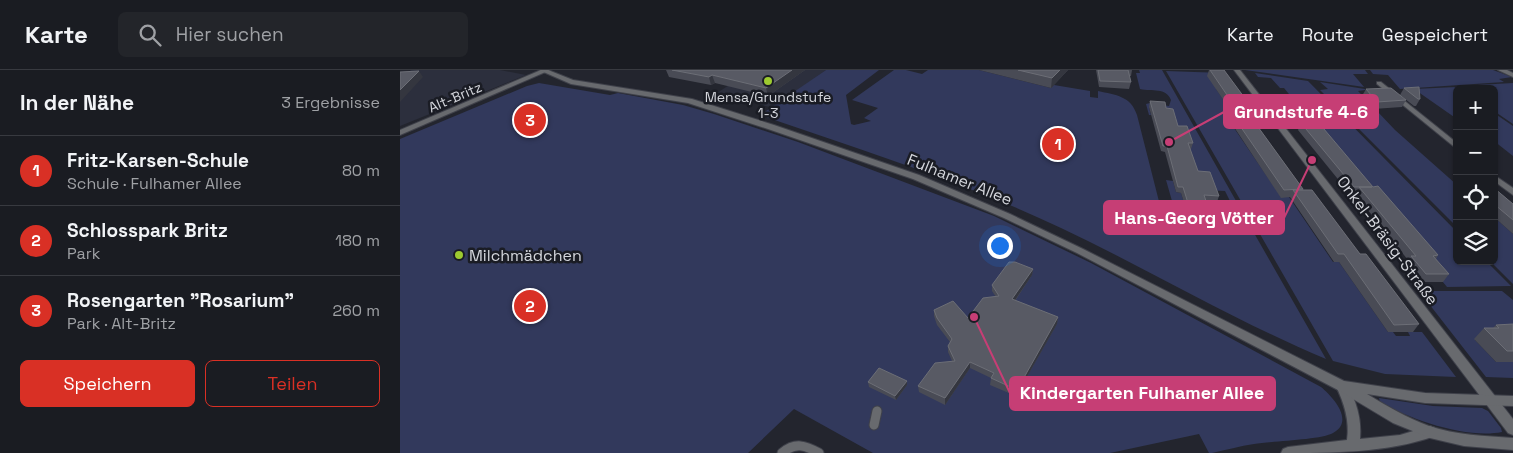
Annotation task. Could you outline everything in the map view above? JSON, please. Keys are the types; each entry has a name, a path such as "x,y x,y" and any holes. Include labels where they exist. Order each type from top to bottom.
{"street":[{"name":"Alt-Britz","path":"400,133 545,70"},
{"name":"Fulhamer Allee","path":"545,70 571,82 690,101 916,177 1007,216 1080,251 1342,386"},
{"name":"Onkel-Bräsig-Straße","path":"1237,70 1513,429"},
{"path":"1501,70 1513,75"},
{"path":"1378,83 1453,144"},
{"path":"1498,181 1513,192"},
{"path":"1342,386 1425,398 1513,401"},
{"path":"1342,386 1384,412 1430,432 1482,443 1513,444"},
{"path":"1342,386 1354,416 1355,431 1352,446"},
{"path":"1288,453 1396,443 1414,440 1430,432"}],"lane":[{"path":"874,425 878,411"},
{"path":"782,453 788,447 798,444 807,446 819,453"}],"shaded area":[{"path":"411,70 500,70 526,75 400,126 400,80"},
{"path":"752,70 826,70 773,108 717,93"},
{"path":"826,70 879,70 846,95 851,124 854,125 871,121 864,118 878,108 852,100 894,70 906,70 922,74 928,70 979,70 1051,88 1054,85 1090,91 1090,97 1098,98 1098,91 1122,97 1131,104 1137,115 1165,225 1250,226 1326,359 1226,312 1094,244 1024,211 912,167 760,115"},
{"path":"1139,70 1162,70 1244,215 1237,215 1225,191 1205,190 1194,177 1185,148 1191,148 1149,107 1151,115 1149,115 1146,104 1169,106 1171,100 1166,93 1140,89 1136,73 1140,73"},
{"path":"1245,70 1365,70 1368,74 1353,74 1364,87"},
{"path":"1370,70 1493,70 1512,77 1499,79 1504,82 1400,89 1388,75 1373,74"},
{"path":"1166,71 1223,73 1216,89 1242,127 1234,128 1281,197 1289,197 1333,262 1339,262 1388,332 1393,332 1396,336 1410,336 1408,332 1422,332 1456,377 1385,374 1333,361"},
{"path":"1255,73 1308,81 1453,228 1453,265 1490,265 1511,286 1447,287 1284,88 1280,88 1271,78 1258,77"},
{"path":"1320,82 1365,89 1358,91 1395,130 1453,181 1453,223 1320,90 1328,89"},
{"path":"539,83 610,95 618,93 683,105 714,114 798,142 994,216 1091,263 1321,387 1340,409 1342,422 1339,428 1327,435 1307,439 1254,444 1212,453 1209,453 1199,434 1110,453 873,453 794,409 748,453 400,453 400,139 527,86"},
{"path":"1513,83 1513,124 1498,114 1498,85 1477,85"},
{"path":"1453,87 1453,116 1414,89"},
{"path":"1498,116 1513,126 1513,156 1498,144"},
{"path":"1166,180 1173,181 1176,192 1181,193 1186,209 1174,208"},
{"path":"1498,221 1513,234 1513,284 1494,265 1498,265"},
{"path":"1419,291 1502,291 1513,300 1513,339 1475,340 1496,362 1513,362 1513,378 1486,377"},
{"path":"1379,398 1433,406 1482,408 1488,411 1502,432 1473,433 1440,426 1393,409 1380,402"}],"building":[{"path":"672,70 792,70 766,88 712,75 709,77"},
{"path":"1018,70 1060,70 1052,78"},
{"path":"1098,70 1128,70 1131,82 1100,81"},
{"path":"1210,70 1224,70 1261,120 1253,120 1303,189 1284,190 1236,120 1244,120"},
{"path":"419,71 400,90 400,72"},
{"path":"1419,87 1420,99 1404,88"},
{"path":"1391,88 1406,100 1377,102 1366,89"},
{"path":"1150,101 1165,102 1166,108 1173,109 1178,126 1187,126 1193,143 1188,143 1198,171 1210,172 1219,196 1204,195 1207,204 1188,203 1183,187 1178,187 1167,146 1163,146"},
{"path":"1318,122 1373,187 1378,186 1438,255 1433,256 1449,274 1426,274 1411,256 1416,256 1359,187 1354,187 1301,123"},
{"path":"1293,190 1312,190 1360,254 1366,254 1419,324 1394,325 1344,254 1338,254"},
{"path":"1498,191 1513,204 1513,220 1498,207"},
{"path":"1009,262 1015,262 1033,269 1012,299 1058,317 1017,390 991,378 994,373 970,362 945,398 918,386 935,363 955,361 948,346 952,339 937,318 934,310 953,301 968,318 983,298 999,296 992,285"},
{"path":"1513,324 1513,351 1507,351 1484,328 1499,328 1496,325"},
{"path":"879,368 907,381 895,396 868,382"}],"place":[{"name":"Mensa/Grundstufe 1-3","path":"768,81"},
{"name":"Rosengarten \"Rosarium\"","path":"530,120"},
{"name":"Grundstufe 4-6","path":"1169,142"},
{"name":"Fritz-Karsen-Schule","path":"1058,144"},
{"name":"Hans-Georg Vötter","path":"1312,160"},
{"name":"Milchmädchen","path":"459,255"},
{"name":"Schlosspark Britz","path":"530,306"},
{"name":"Kindergarten Fulhamer Allee","path":"974,317"}]}
